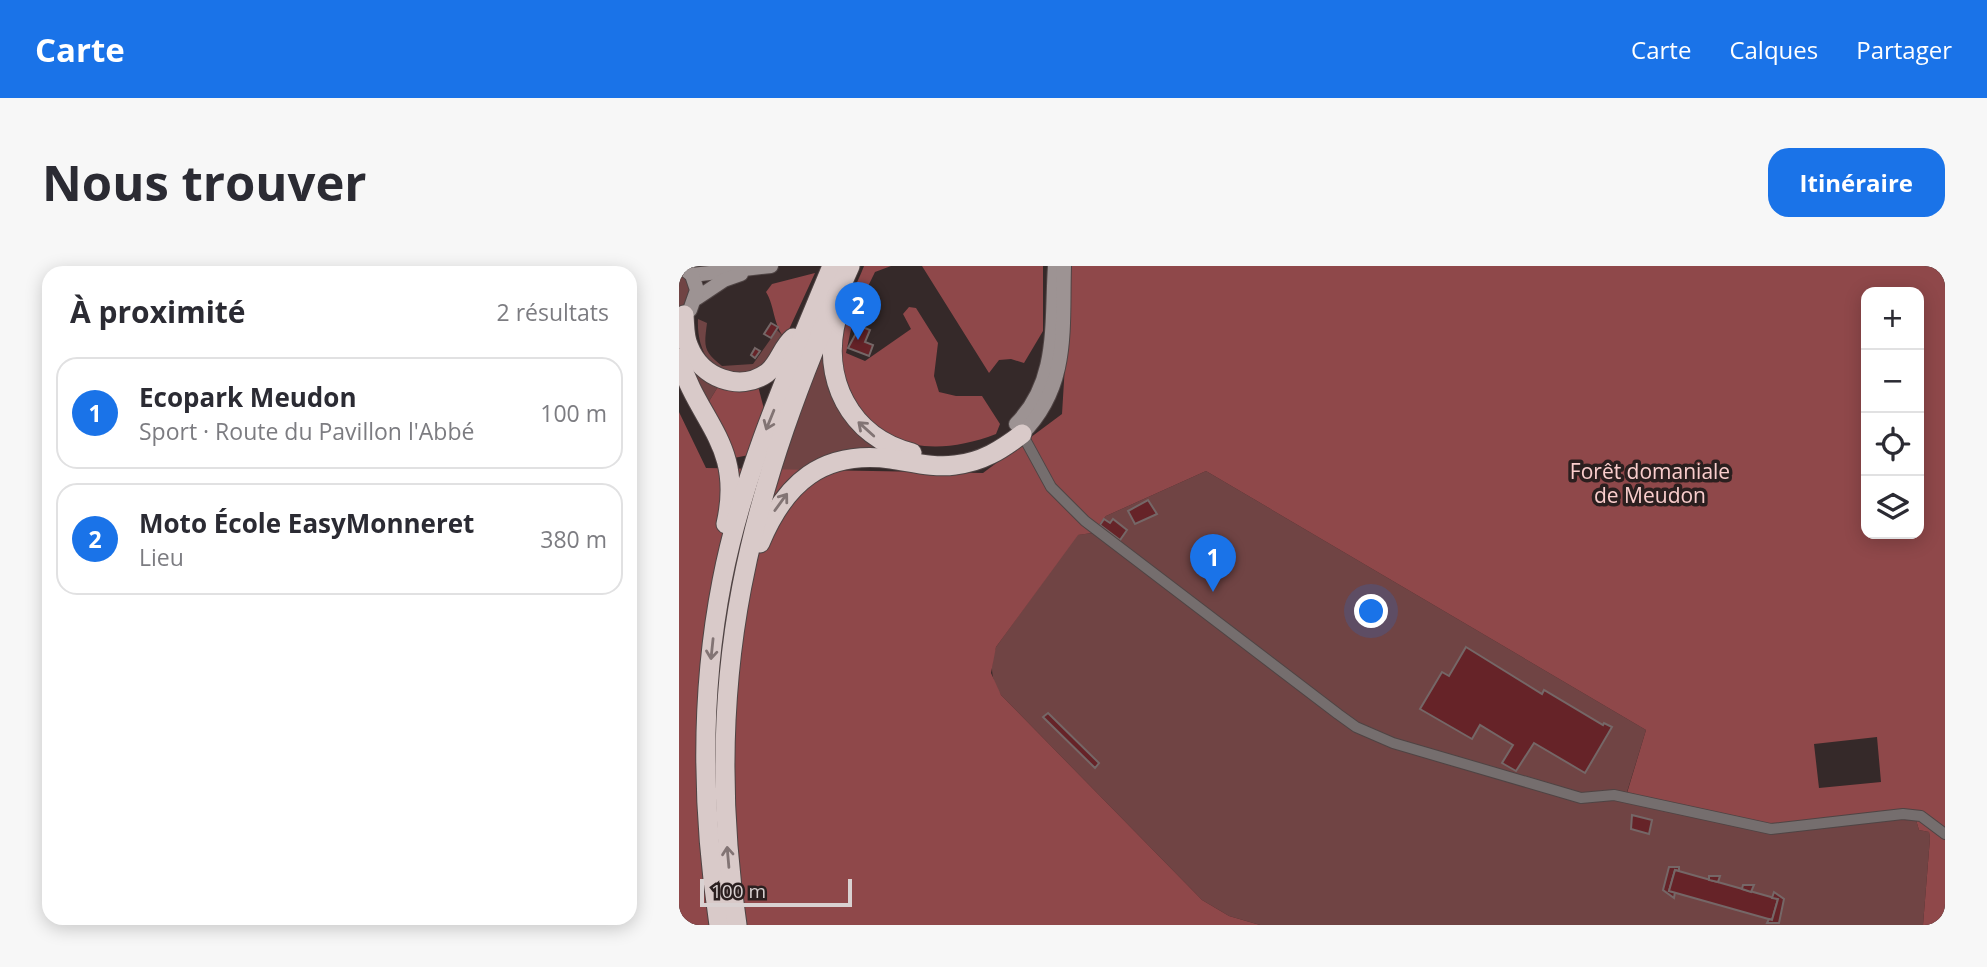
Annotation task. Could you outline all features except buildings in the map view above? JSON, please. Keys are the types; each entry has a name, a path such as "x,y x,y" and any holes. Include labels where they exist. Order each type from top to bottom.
{"highway":[{"path":"719,925 709,835 709,678 766,429 832,266"},
{"path":"852,266 853,276 840,304 832,335 831,355 837,387 858,422 888,445 921,455 943,457 975,450 1019,429"},
{"path":"737,925 726,834 724,731 730,656 731,583 812,350 852,266"},
{"path":"681,316 688,345 698,363 719,377 735,382 765,374 783,355 789,341 806,330"},
{"path":"680,362 716,432 730,468 730,506 718,559 731,583"},
{"path":"731,583 754,566 759,545 776,508 796,484 814,471 858,458 955,465 990,456 1019,429"}],"street":[{"path":"687,269 771,266"},
{"path":"1019,429 1042,391 1050,362 1055,266"},
{"path":"1019,429 1044,408 1052,393 1061,359 1064,266"},
{"path":"681,316 697,298 724,280 751,268"},
{"path":"687,269 696,282 697,298"},
{"path":"1019,429 1051,487 1085,521 1327,706 1377,737 1581,799 1614,794 1771,830 1903,814 1921,816 1945,834"}],"shaded area":[{"path":"679,272 688,281 691,292 679,311"},
{"path":"698,319 707,323 706,348 722,366 753,364 777,330 785,338 772,360 747,372 723,372 714,366 701,346"},
{"path":"825,336 825,360 896,454 873,452 766,508"},
{"path":"688,361 719,385 708,403"},
{"path":"1206,471 1646,730 1627,792 1871,821 1916,820 1919,830 1929,832 1930,838 1923,925 1260,925 1229,916 1202,900 1001,695 993,677 992,666 996,647 1077,535 1092,533 1106,516"}],"green space":[{"path":"864,266 891,266 875,272 854,315 846,353 865,361 911,329 903,314 909,307 916,308 938,343 934,376 939,392 956,396 982,396 1000,424 996,434 963,444 933,446 905,442 882,432 863,415 850,392 842,362 842,327 848,304"},
{"path":"922,266 1043,266 1043,331 1024,363 1011,359 999,360 989,373"},
{"name":"Forêt domaniale de Meudon","path":"1071,266 1945,266 1945,925 1923,925 1930,838 1929,832 1919,830 1916,820 1773,825 1627,793 1646,730 1206,471 1106,516 1092,533 1078,535 996,647 991,673 1001,695 1202,900 1229,916 1260,925 679,925 679,412 706,468 983,473 1062,414","holes":["1877,737 1881,782 1819,788 1814,744"]},
{"path":"815,273 785,338 778,328 766,292 772,284"},
{"path":"719,385 758,386 764,409 749,455 734,458 708,403"}],"place":[{"name":"Moto École EasyMonneret","path":"858,340"},
{"name":"Ecopark Meudon","path":"1213,592"}]}
